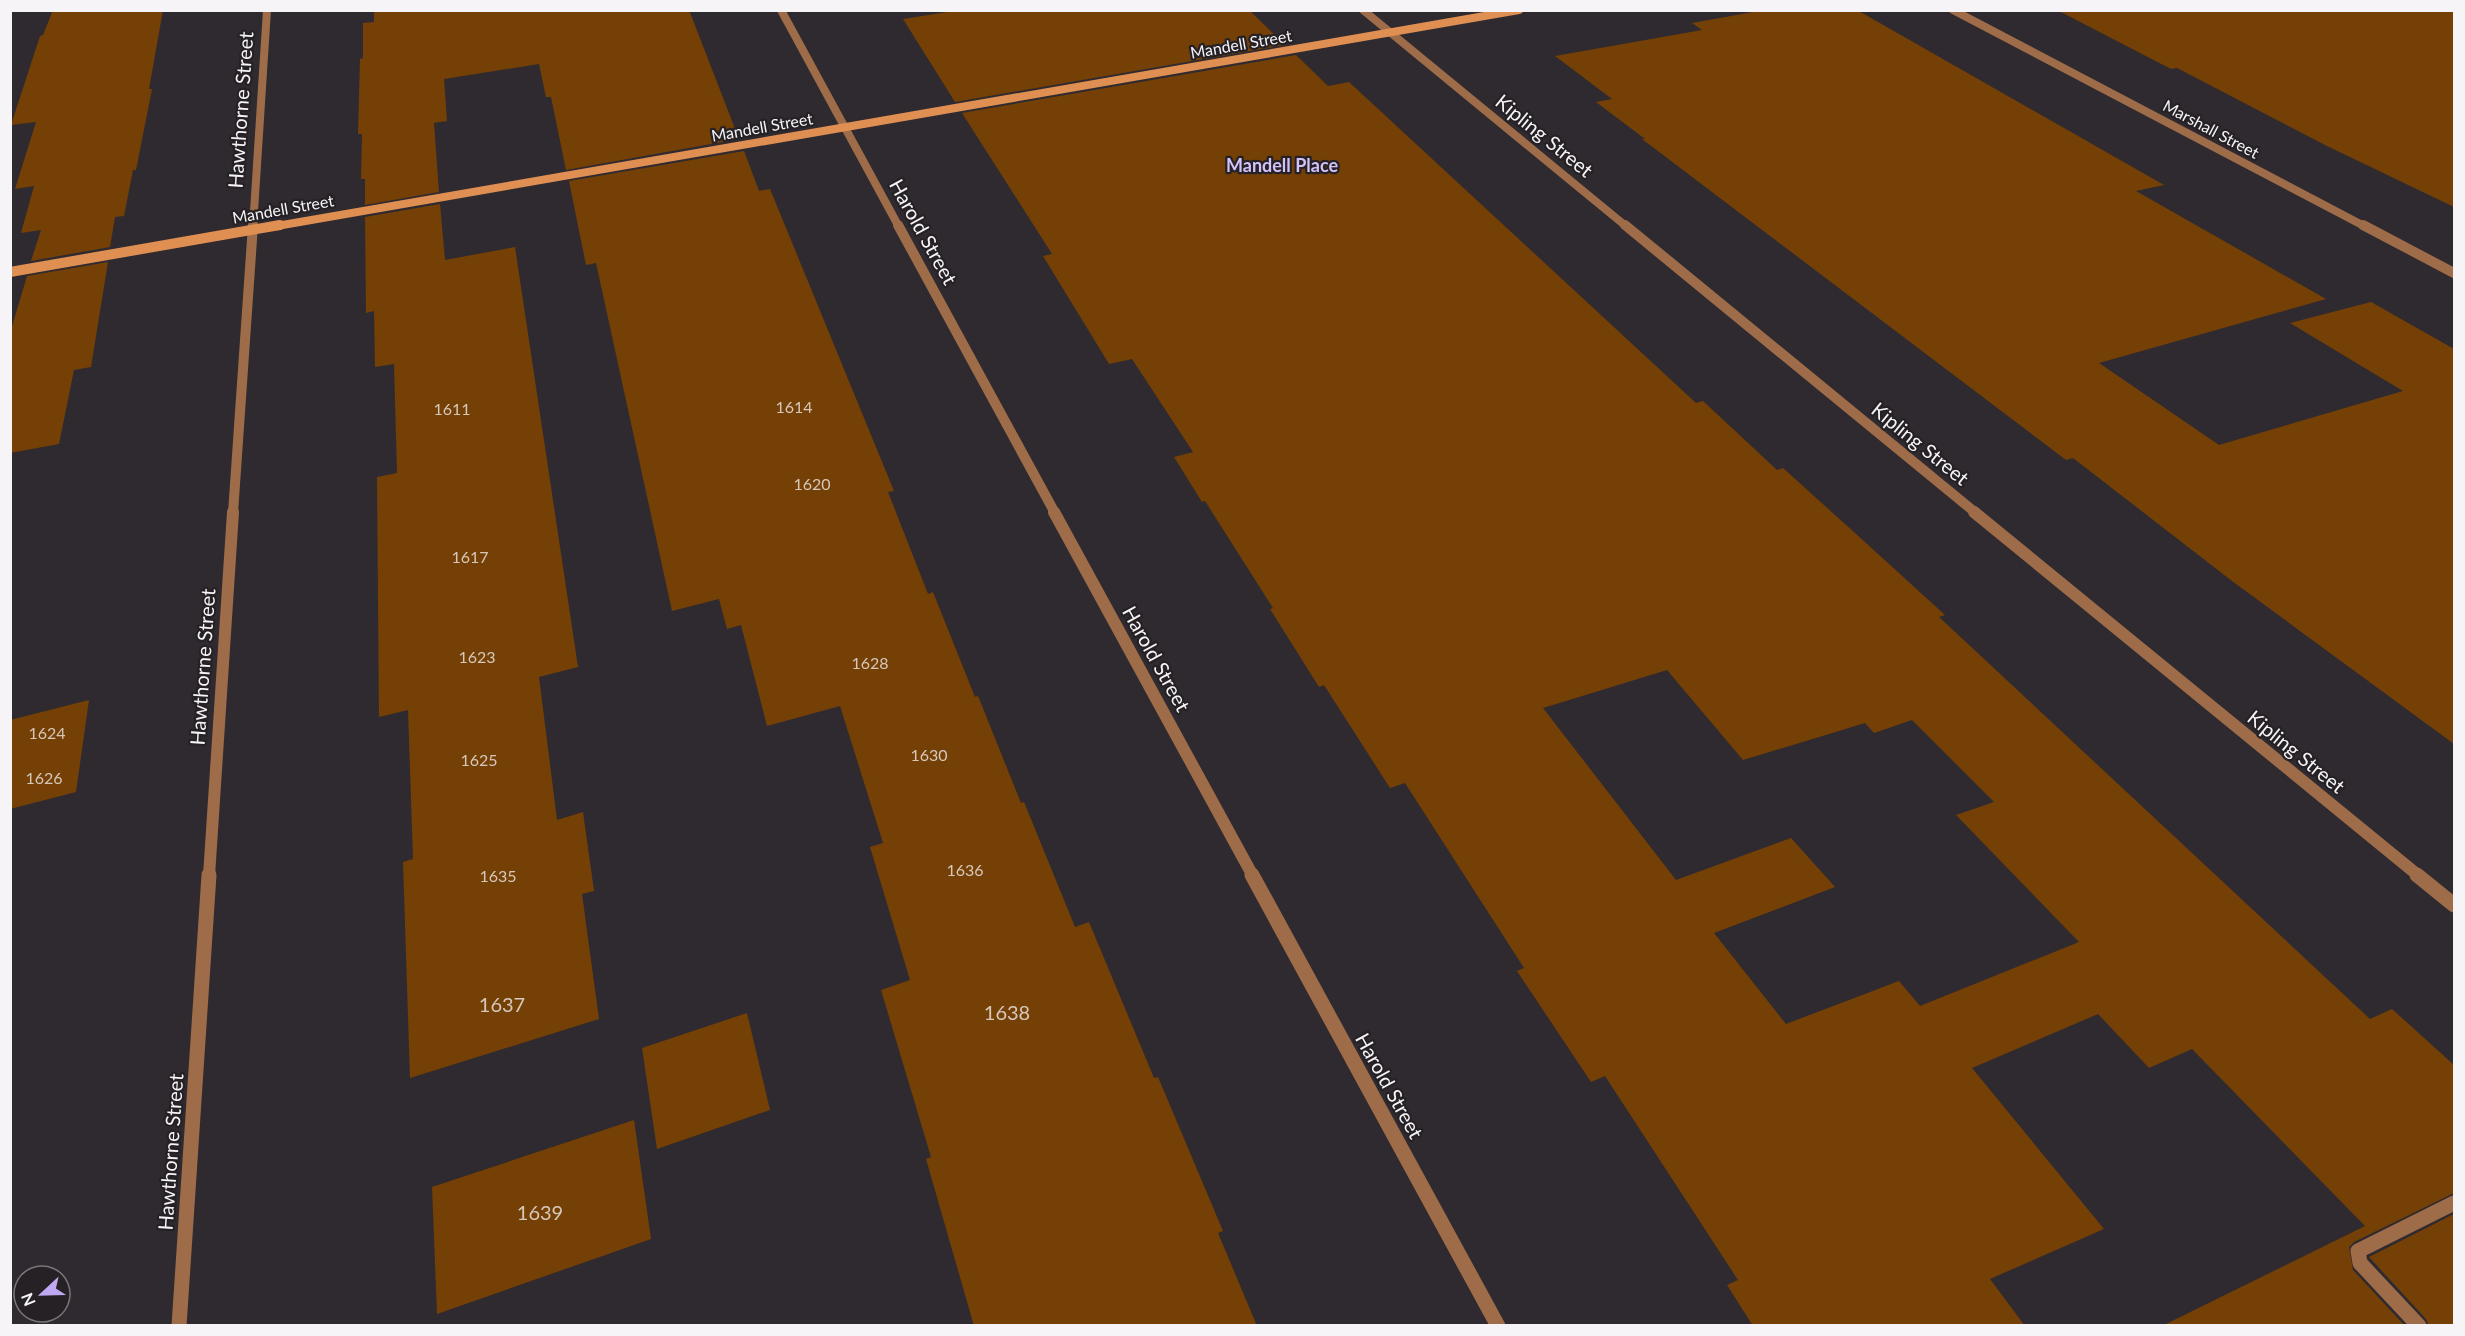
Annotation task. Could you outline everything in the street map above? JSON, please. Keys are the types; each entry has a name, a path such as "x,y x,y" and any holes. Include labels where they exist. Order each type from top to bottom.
{"street":[{"name":"Hawthorne Street","path":"179,1326 267,10"},
{"name":"Harold Street","path":"781,10 1497,1326"},
{"name":"Kipling Street","path":"1363,10 2454,905"},
{"name":"Mandell Street","path":"10,272 1519,10"},
{"name":"Marshall Street","path":"1953,10 2454,273"},
{"path":"2419,1326 2360,1263 2358,1251 2454,1203"}],"building":[{"path":"53,10 163,10 149,89 152,89 136,170 133,170 124,216 115,217 110,247 31,261 41,230 21,233 34,186 15,189 36,122 11,125 40,36 43,35"},
{"path":"374,10 689,10 739,139 566,170 551,97 546,97 539,64 444,79 447,121 434,123 439,192 365,205 365,179 361,179 362,134 358,134 360,59 363,58 363,23 374,22"},
{"path":"960,10 1249,10 1285,45 955,102 903,19"},
{"path":"1764,10 1857,10 2164,185 2136,191 2326,299 2099,363 2219,445 2403,391 2290,323 2371,302 2454,349 2454,744 2232,581 2073,458 2066,460 1642,139 1645,139 1596,102 1612,99 1555,56 1702,30 1692,23"},
{"path":"2057,10 2454,10 2454,207 2327,146 2177,68 2171,69"},
{"path":"1296,55 1328,86 1349,82 1696,403 1703,401 1777,470 1783,468 1945,615 1939,617 2370,1019 2392,1009 2454,1065 2454,1193 2354,1242 2349,1247 2353,1270 2405,1326 2162,1326 2365,1226 2192,1049 2149,1068 2098,1014 1972,1068 2104,1229 1990,1279 2025,1326 1753,1326 1727,1285 1738,1280 1605,1076 1591,1082 1517,971 1524,968 1405,783 1390,788 1324,685 1319,687 1270,609 1273,608 1174,457 1193,452 1132,359 1109,364 1043,256 1052,254 962,113","holes":["1667,670 1743,760 1865,723 1874,733 1912,720 1994,802 1956,815 2079,942 1920,1006 1899,981 1786,1024 1714,933 1835,887 1791,838 1676,880 1543,708"]},
{"path":"744,151 759,191 770,189 894,491 888,492 928,594 933,592 975,697 978,696 1075,927 1089,922 1154,1078 1158,1077 1223,1231 1218,1233 1257,1326 974,1326 926,1159 931,1157 881,990 910,980 870,847 883,843 840,706 767,726 741,625 727,629 719,599 672,611 596,263 586,265 569,181"},
{"path":"440,204 445,260 515,247 578,667 539,677 557,820 583,812 594,891 582,894 599,1019 410,1078 403,862 413,859 408,710 379,717 377,477 397,473 394,364 375,367 374,311 366,313 365,217"},
{"path":"108,262 91,367 74,370 59,444 10,453 10,333 27,276"},
{"path":"89,700 76,792 10,809 10,720"},
{"path":"747,1013 770,1110 657,1149 642,1048"},
{"path":"634,1120 651,1239 437,1314 432,1187"},
{"path":"2454,1214 2454,1326 2429,1326 2426,1319 2369,1257"}],"district":[{"name":"Mandell Place","path":"1282,166"}]}
